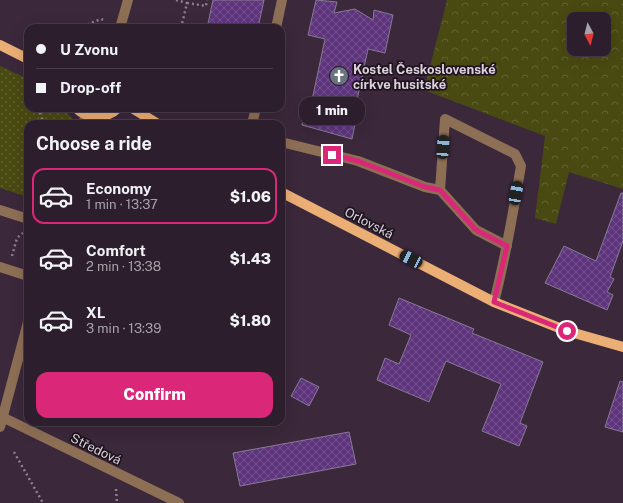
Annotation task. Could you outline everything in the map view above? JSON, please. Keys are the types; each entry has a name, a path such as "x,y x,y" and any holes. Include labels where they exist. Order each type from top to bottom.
{"main road":[{"path":"0,45 24,57"},
{"path":"85,119 106,115 111,112"},
{"path":"138,112 152,120"},
{"name":"Orlovská","path":"285,194 494,302 567,331 623,347"}],"street":[{"path":"122,24 128,0"},
{"path":"277,24 282,0"},
{"path":"440,190 445,119 515,154 521,166 507,246 494,302"},
{"path":"285,143 358,161 425,187 440,190 476,230 507,246"},
{"path":"0,210 24,218"},
{"path":"4,268 24,275"},
{"path":"0,427 24,337"},
{"name":"Středová","path":"2,417 179,503"}],"path":[{"path":"176,0 206,6 207,0"},
{"path":"182,24 187,3"},
{"path":"88,24 101,19 112,24"},
{"path":"4,268 17,238 24,232"},
{"path":"14,452 43,503"}],"green space":[{"path":"447,0 623,0 623,189 569,172 556,224 535,218 545,136 424,90"},
{"path":"0,66 24,77 24,112 66,112 74,120 24,120 24,196 0,188"}],"building":[{"path":"213,0 264,0 259,24 208,24"},
{"name":"Kostel Československé církve husitské","path":"316,0 337,2 334,13 355,9 373,20 374,10 393,15 385,53 368,49 355,109 358,110 352,139 302,125 307,99 312,100 325,39 308,35"},
{"path":"621,193 623,193 623,241 610,277 614,279 607,292 613,295 607,310 545,283 564,246 596,261"},
{"path":"399,298 474,329 472,333 543,362 520,423 527,426 519,446 482,431 501,384 446,361 429,402 377,380 385,358 399,364 411,335 389,325"},
{"path":"301,378 319,387 309,406 291,396"},
{"path":"620,381 623,382 623,432 605,427"},
{"path":"349,432 356,464 240,486 233,453"}],"place":[{"name":"Kostel Československé církve husitské","path":"339,76"}],"route":[{"path":"332,155 358,161 425,187 440,190 476,230 507,246 494,302 567,331"}]}
